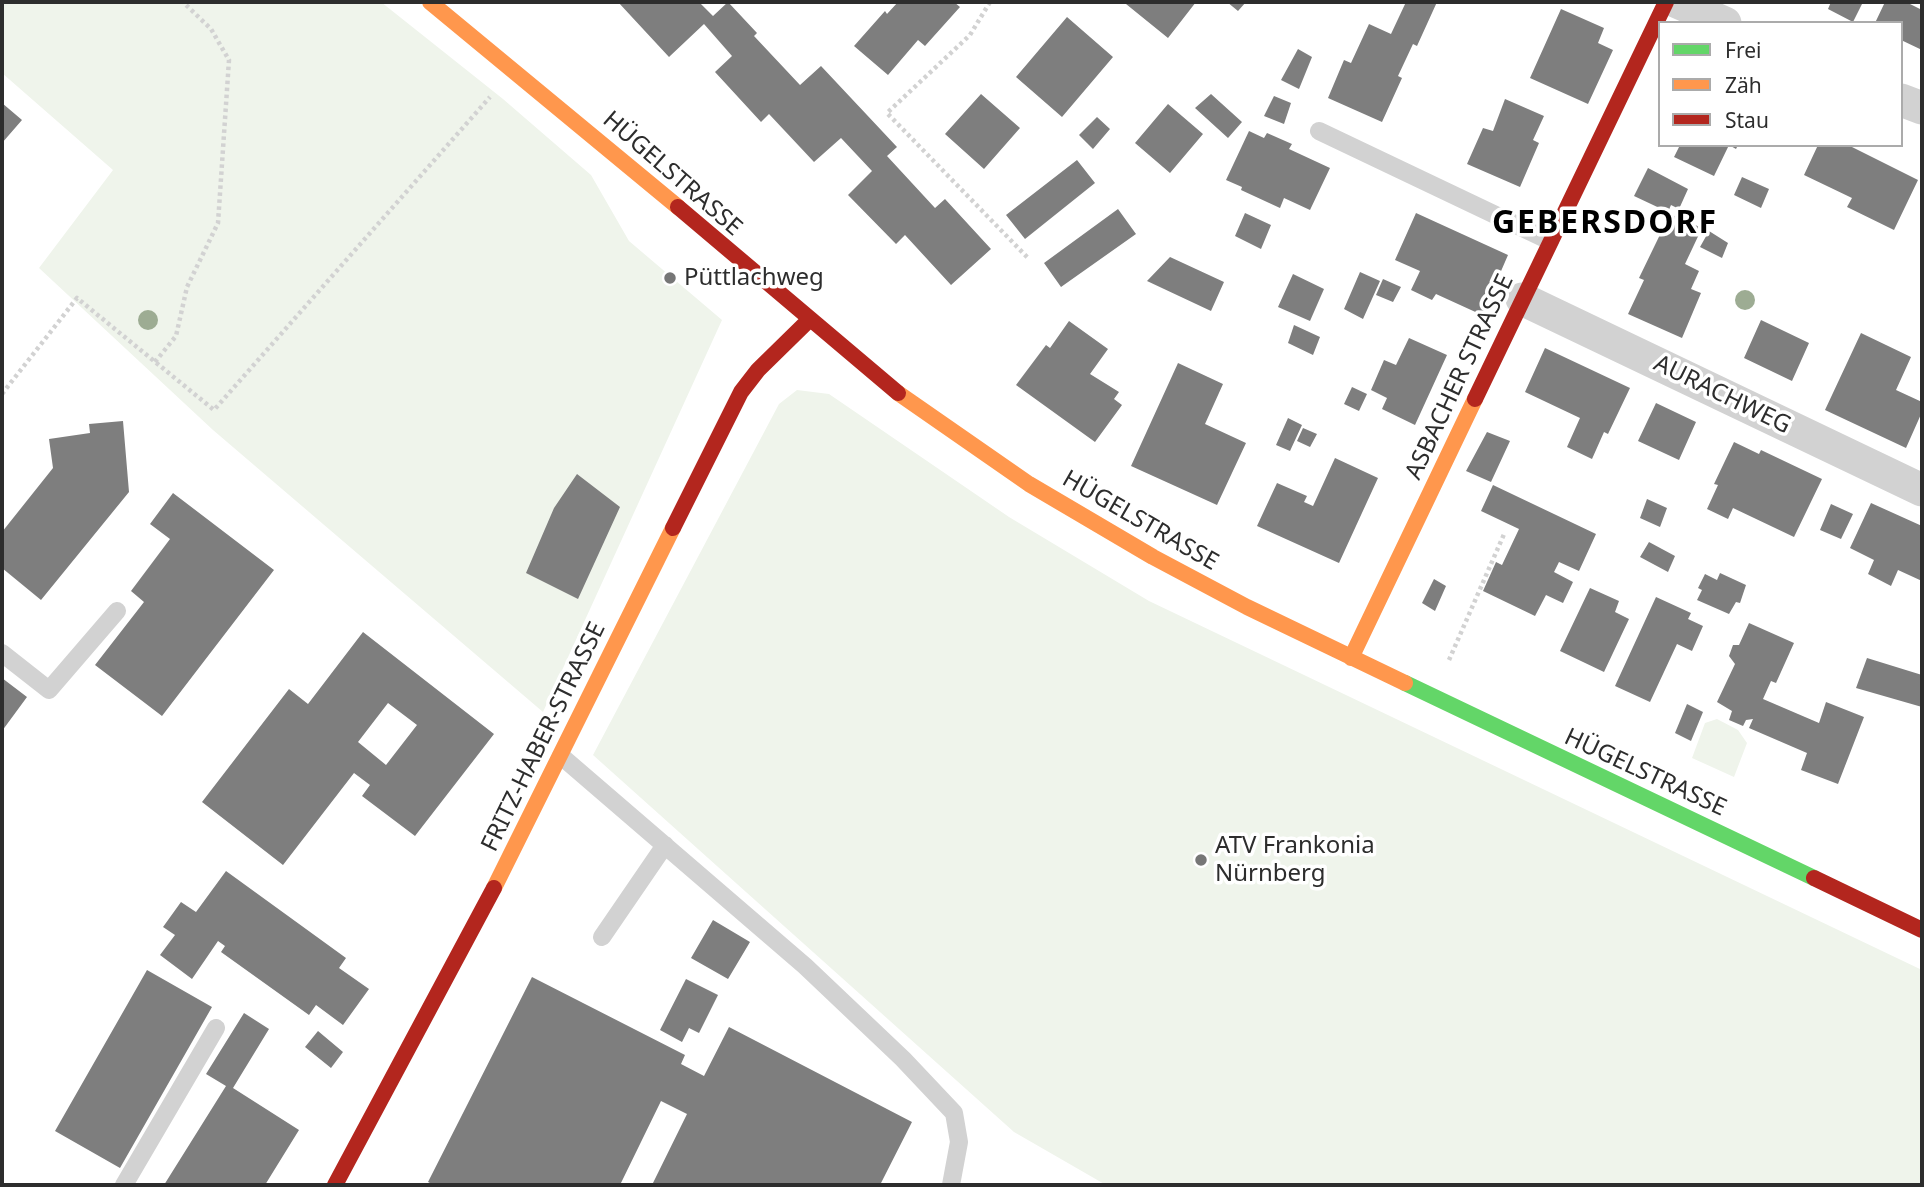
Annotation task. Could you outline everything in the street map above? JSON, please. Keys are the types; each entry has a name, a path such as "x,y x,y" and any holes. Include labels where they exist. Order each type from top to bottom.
{"street":[{"name":"ASBACHER STRASSE","path":"1351,658 1666,2"},
{"path":"1677,2 1720,21"},
{"name":"HÜGELSTRASSE","path":"439,5 808,321 886,384 1029,484 1153,558 1351,658 1922,930"},
{"path":"1903,101 1922,108"},
{"name":"AURACHWEG","path":"1522,299 1922,490"},
{"name":"FRITZ-HABER-STRASSE","path":"335,1185 511,856 741,392 758,370 808,321"}],"lane":[{"path":"1320,131 1550,241"},
{"path":"2,653 49,690 117,611"},
{"path":"561,755 805,966 904,1059 954,1113 959,1142 951,1185"},
{"path":"602,937 664,845"},
{"path":"124,1185 216,1028"}],"path":[{"path":"155,362 176,336 187,287 218,223 229,60 211,29 183,2"},
{"path":"990,2 970,35 887,113 1028,258"},
{"path":"2,394 77,298 214,411 514,70"},
{"path":"1449,660 1505,532"}],"shaded area":[{"path":"2,2 381,2 503,99 591,175 629,241 722,320 543,712 213,430 39,268 113,170 2,73"},
{"name":"ATV Frankonia Nürnberg","path":"797,390 829,394 1009,517 1149,601 1922,970 1922,1185 1106,1185 1014,1132 593,755 779,404"},
{"path":"1717,719 1738,730 1747,743 1734,777 1692,758 1705,723"}],"building":[{"path":"618,2 699,2 713,16 728,2 757,33 754,36 800,85 821,66 897,147 887,156 935,208 945,199 991,249 951,285 905,235 896,244 848,195 872,171 841,138 814,162 769,114 761,122 715,72 732,56 704,24 669,57"},
{"path":"898,2 954,2 960,7 925,46 918,40 888,75 854,46 885,11 887,14"},
{"path":"1196,2 1168,38 1126,4"},
{"path":"1227,2 1246,2 1238,11"},
{"path":"1406,2 1437,2 1417,46 1413,44 1398,76 1402,78 1382,122 1328,98 1344,60 1351,63 1369,24 1391,34"},
{"path":"1831,2 1863,2 1854,21 1828,9"},
{"path":"1885,2 1906,2 1922,10 1922,50 1903,41 1903,21 1876,21"},
{"path":"1561,9 1604,28 1598,43 1613,50 1588,104 1530,78"},
{"path":"1067,17 1113,57 1062,117 1016,77"},
{"path":"1298,49 1312,57 1299,89 1281,80"},
{"path":"981,94 1020,128 984,169 945,134"},
{"path":"1211,94 1242,122 1228,138 1195,108"},
{"path":"1274,96 1291,103 1284,124 1264,116"},
{"path":"1505,99 1544,116 1533,140 1539,143 1520,187 1467,164 1483,128 1493,131"},
{"path":"2,103 22,120 2,143"},
{"path":"1168,104 1203,134 1170,173 1135,143"},
{"path":"1097,117 1110,129 1093,149 1079,135"},
{"path":"1249,131 1264,138 1267,133 1292,144 1289,149 1330,168 1310,210 1284,198 1280,208 1226,180"},
{"path":"1679,147 1728,147 1714,176 1674,157"},
{"path":"1817,147 1852,147 1918,180 1894,230 1847,207 1852,198 1804,175"},
{"path":"1077,160 1095,183 1025,239 1006,215"},
{"path":"1648,168 1688,189 1679,209 1671,205 1668,212 1634,196"},
{"path":"1742,177 1769,189 1761,208 1734,195"},
{"path":"1118,209 1136,234 1061,287 1044,263"},
{"path":"1245,213 1271,225 1261,249 1235,236"},
{"path":"1416,213 1508,255 1482,315 1436,294 1432,300 1411,290 1420,271 1395,260"},
{"path":"1670,214 1702,228 1685,264 1699,271 1691,289 1701,293 1682,338 1628,314 1644,280 1639,278"},
{"path":"1709,231 1728,243 1722,258 1700,247"},
{"path":"1170,257 1224,282 1211,311 1147,281"},
{"path":"1360,272 1380,281 1363,319 1344,309"},
{"path":"1293,274 1324,289 1310,321 1278,307"},
{"path":"1383,279 1401,287 1393,302 1376,295"},
{"path":"1761,320 1809,343 1792,381 1744,358"},
{"path":"1069,321 1108,349 1090,374 1119,392 1114,399 1122,405 1095,442 1016,385 1046,345 1050,348"},
{"path":"1294,325 1320,337 1313,355 1288,343"},
{"path":"1861,333 1911,357 1896,390 1922,402 1922,412 1906,448 1825,410"},
{"path":"1409,338 1447,355 1415,425 1382,409 1387,398 1371,390 1384,360 1396,365"},
{"path":"1545,348 1630,388 1608,434 1604,432 1592,459 1567,447 1580,418 1525,392"},
{"path":"1178,363 1223,384 1205,424 1246,443 1217,505 1131,466"},
{"path":"1352,387 1367,394 1359,411 1344,404"},
{"path":"1656,403 1696,422 1679,460 1638,441"},
{"path":"1288,418 1302,425 1290,451 1276,445"},
{"path":"123,421 129,492 41,600 2,568 2,532 53,468 49,439 90,433 89,424"},
{"path":"1303,428 1317,434 1310,447 1297,441"},
{"path":"1487,432 1510,441 1491,482 1466,471"},
{"path":"1734,442 1759,454 1761,450 1822,479 1794,537 1733,508 1728,519 1707,509 1718,485 1714,484"},
{"path":"1335,458 1378,478 1339,563 1257,526 1277,483 1307,496 1304,502 1313,506"},
{"path":"577,474 620,507 578,599 526,573 554,508"},
{"path":"1493,485 1596,534 1579,571 1559,562 1554,572 1573,582 1563,603 1546,595 1535,616 1483,591 1496,562 1502,565 1519,529 1481,511"},
{"path":"173,493 274,570 162,716 95,665 144,602 131,591 170,539 150,524"},
{"path":"1647,499 1667,508 1660,527 1640,518"},
{"path":"1871,503 1922,526 1922,581 1898,570 1891,586 1868,574 1874,560 1850,548"},
{"path":"1831,504 1853,514 1841,539 1820,530"},
{"path":"1649,542 1675,556 1668,572 1640,557"},
{"path":"1720,573 1746,585 1740,603 1736,602 1729,614 1697,600 1702,590 1698,588 1705,574 1717,580"},
{"path":"1434,579 1446,586 1435,611 1422,603"},
{"path":"1590,588 1619,601 1615,612 1629,619 1604,672 1560,651"},
{"path":"1656,597 1691,613 1688,619 1703,626 1692,651 1677,644 1650,702 1615,686"},
{"path":"1749,623 1794,643 1776,683 1771,681 1763,699 1819,723 1826,702 1864,717 1838,784 1801,770 1807,753 1749,728 1753,719 1746,720 1743,726 1729,720 1732,711 1717,702 1735,664 1729,656 1733,645 1739,645"},
{"path":"363,632 494,734 415,836 362,796 370,785 354,773 283,865 202,802 289,689 308,704","holes":["388,703 417,725 386,765 358,742"]},
{"path":"1867,658 1922,675 1922,707 1856,688"},
{"path":"2,678 27,697 2,731"},
{"path":"1687,704 1703,712 1691,741 1675,733"},
{"path":"226,871 346,958 339,968 369,989 343,1025 316,1005 309,1015 221,952 225,946 218,941 192,979 160,955 175,935 163,927 181,902 196,912"},
{"path":"713,920 750,942 728,979 691,958"},
{"path":"147,970 212,1007 120,1168 55,1131"},
{"path":"532,977 685,1055 681,1064 704,1076 729,1027 912,1122 880,1185 652,1185 687,1114 661,1101 620,1185 434,1185 428,1182"},
{"path":"686,979 718,995 699,1033 689,1028 682,1042 660,1030"},
{"path":"244,1013 269,1029 233,1088 299,1130 265,1185 164,1185 226,1086 206,1074"},
{"path":"318,1031 343,1052 331,1068 305,1047"}],"traffic: fast":[{"path":"1405,683 1814,878"}],"traffic: slow":[{"path":"430,2 678,207"},
{"path":"898,393 1029,484 1153,557 1247,607 1405,683"},
{"path":"1351,658 1475,399"},
{"path":"494,888 673,528"}],"traffic: jam":[{"path":"1475,399 1666,2"},
{"path":"678,207 898,393"},
{"path":"673,528 741,392 758,370 808,321"},
{"path":"1814,878 1922,930"},
{"path":"335,1185 494,888"}],"place":[{"name":"Püttlachweg","path":"670,278"},
{"name":"ATV Frankonia Nürnberg","path":"1201,860"}],"district":[{"name":"GEBERSDORF","path":"1605,224"}]}
